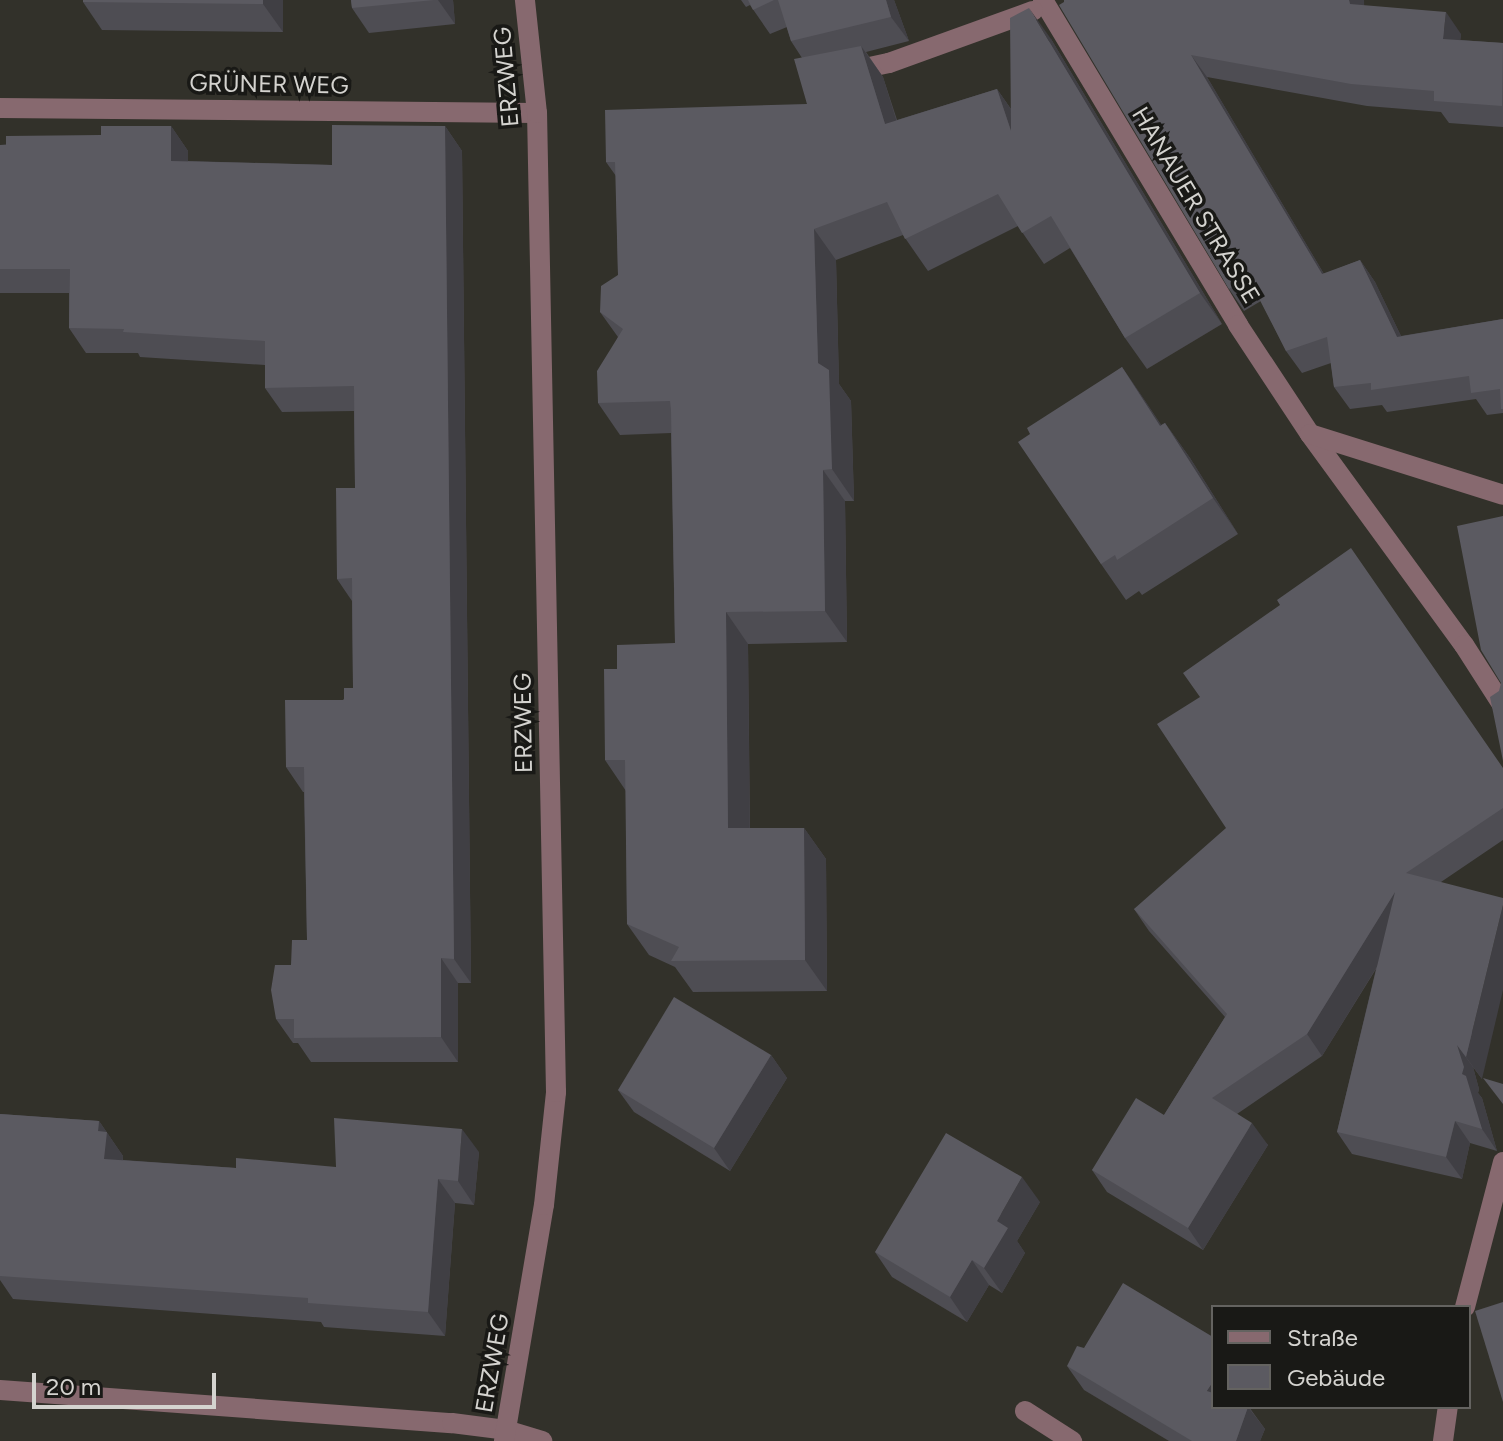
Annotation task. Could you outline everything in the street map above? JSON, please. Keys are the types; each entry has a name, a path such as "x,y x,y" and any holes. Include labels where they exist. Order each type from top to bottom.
{"street":[{"name":"ERZWEG","path":"505,1436 540,1232 556,1092 537,113 525,0"},
{"path":"833,74 889,63 1044,3"},
{"name":"HANAUER STRASSE","path":"1044,3 1238,325 1310,434 1464,645 1503,706"},
{"name":"GRÜNER WEG","path":"0,108 537,113"},
{"path":"1310,434 1503,495"},
{"path":"1466,1305 1503,1162"},
{"path":"0,1390 542,1441"},
{"path":"1443,1441 1448,1409"},
{"path":"1025,1411 1072,1441"}],"building":[{"path":"263,0 263,4 83,2"},
{"path":"351,0 434,0 352,8"},
{"path":"748,0 774,0 753,10"},
{"path":"778,0 886,0 891,17 791,41"},
{"path":"1064,0 1349,0 1350,4 1446,12 1443,39 1503,43 1502,106 1434,101 1434,91 1351,84 1191,55 1322,274 1360,260 1397,337 1503,319 1503,409 1500,389 1471,393 1469,376 1371,390 1371,383 1334,387 1327,337 1286,351 1248,277 1229,289 1059,5"},
{"path":"1029,8 1200,293 1125,338 1051,216 1022,233 998,194 905,239 887,202 814,229 818,363 829,370 832,469 823,470 825,611 726,612 728,828 804,828 805,960 671,961 679,947 627,924 625,760 605,760 604,669 617,669 617,645 675,643 670,401 598,403 597,371 623,329 600,312 601,286 618,275 615,162 606,162 605,110 807,104 794,59 861,46 885,124 997,89 1011,131 1010,18"},
{"path":"332,125 445,126 454,959 441,958 441,1037 294,1038 294,1019 276,1019 271,990 275,965 291,965 292,940 307,940 304,767 286,767 285,700 344,700 344,688 353,688 352,578 337,579 336,488 355,488 354,386 265,388 265,341 123,332 124,329 69,328 70,269 0,269 0,145 6,145 6,136 101,135 101,126 171,126 171,161 332,165"},
{"path":"1122,367 1160,426 1165,423 1213,498 1117,560 1115,555 1101,564 1018,442 1030,434 1027,428"},
{"path":"1503,516 1503,761 1490,697 1499,691 1501,683 1481,650 1457,526"},
{"path":"1351,548 1503,768 1503,808 1406,873 1503,898 1466,1057 1457,1045 1464,1067 1462,1074 1466,1076 1482,1129 1455,1121 1446,1157 1337,1132 1395,892 1307,1034 1212,1098 1252,1123 1188,1228 1092,1170 1136,1098 1164,1115 1227,1014 1134,909 1226,828 1157,724 1200,697 1183,673 1280,605 1277,600"},
{"path":"674,997 771,1055 714,1148 618,1090"},
{"path":"1483,1078 1503,1084 1503,1104"},
{"path":"0,1114 99,1121 98,1131 107,1132 104,1159 236,1168 236,1158 336,1167 334,1118 462,1129 458,1181 438,1179 428,1312 308,1303 308,1298 0,1276"},
{"path":"946,1133 1022,1177 997,1221 1008,1228 984,1268 972,1260 950,1297 875,1252"},
{"path":"1123,1283 1211,1336 1211,1385 1207,1391 1211,1392 1211,1409 1247,1409 1236,1441 1192,1441 1067,1366 1077,1346 1084,1348"},
{"path":"1503,1302 1503,1402 1475,1311"}]}
